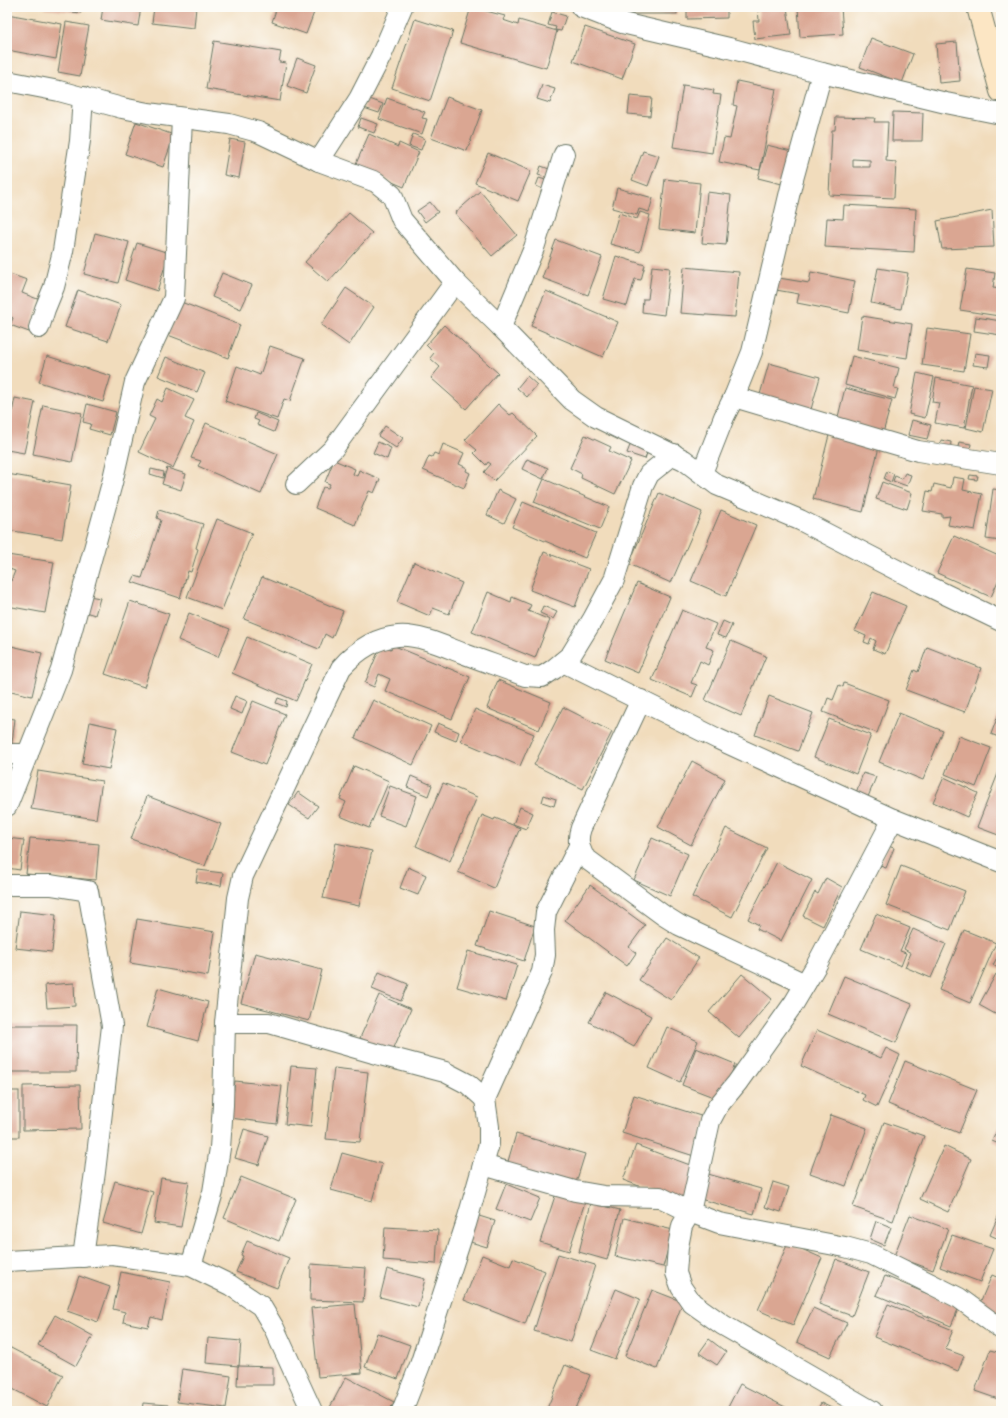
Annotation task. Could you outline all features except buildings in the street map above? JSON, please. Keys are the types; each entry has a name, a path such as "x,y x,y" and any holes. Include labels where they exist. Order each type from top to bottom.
{"street":[{"path":"319,161 359,99 381,56 402,7"},
{"path":"581,7 622,23 729,48 822,73 946,103 1001,114"},
{"path":"978,7 1001,91"},
{"path":"702,473 752,352 793,179 822,73"},
{"path":"7,81 59,91 122,108 229,124 258,132 319,161 376,182 392,194 402,220 455,282 572,400 596,417 674,454 693,465 717,485 800,520 1001,621"},
{"path":"39,328 54,287 64,251 80,141 84,97"},
{"path":"7,806 61,670 112,483 135,382 174,298 182,118"},
{"path":"501,327 534,248 564,154"},
{"path":"296,484 333,449 455,282"},
{"path":"734,397 918,451 1001,464"},
{"path":"191,1266 213,1192 220,1148 223,1105 225,1023 238,898 244,876 341,668 350,657 366,645 381,639 398,636 433,642 525,676 542,677 571,655 593,619 614,580 643,486 649,474 674,454"},
{"path":"563,662 718,739 893,819 1001,862"},
{"path":"641,700 578,836 579,846 584,857 679,925 805,984"},
{"path":"7,754 28,754"},
{"path":"872,1411 723,1325 692,1303 681,1287 676,1273 678,1247 682,1226 690,1212 710,1121 718,1106 737,1083 785,1015 816,966 893,819"},
{"path":"402,1411 420,1365 466,1224 489,1144 489,1127 485,1099 542,972 546,955 544,930 546,912 579,846"},
{"path":"7,885 51,885 88,891 112,1026 84,1257"},
{"path":"225,1023 270,1023 445,1072 468,1084 485,1099"},
{"path":"483,1165 575,1191 604,1196 660,1197 690,1212 719,1223 845,1247 871,1254 959,1298 1001,1329"},
{"path":"7,1261 112,1255 191,1266 230,1285 261,1306 274,1328 312,1411"}]}
